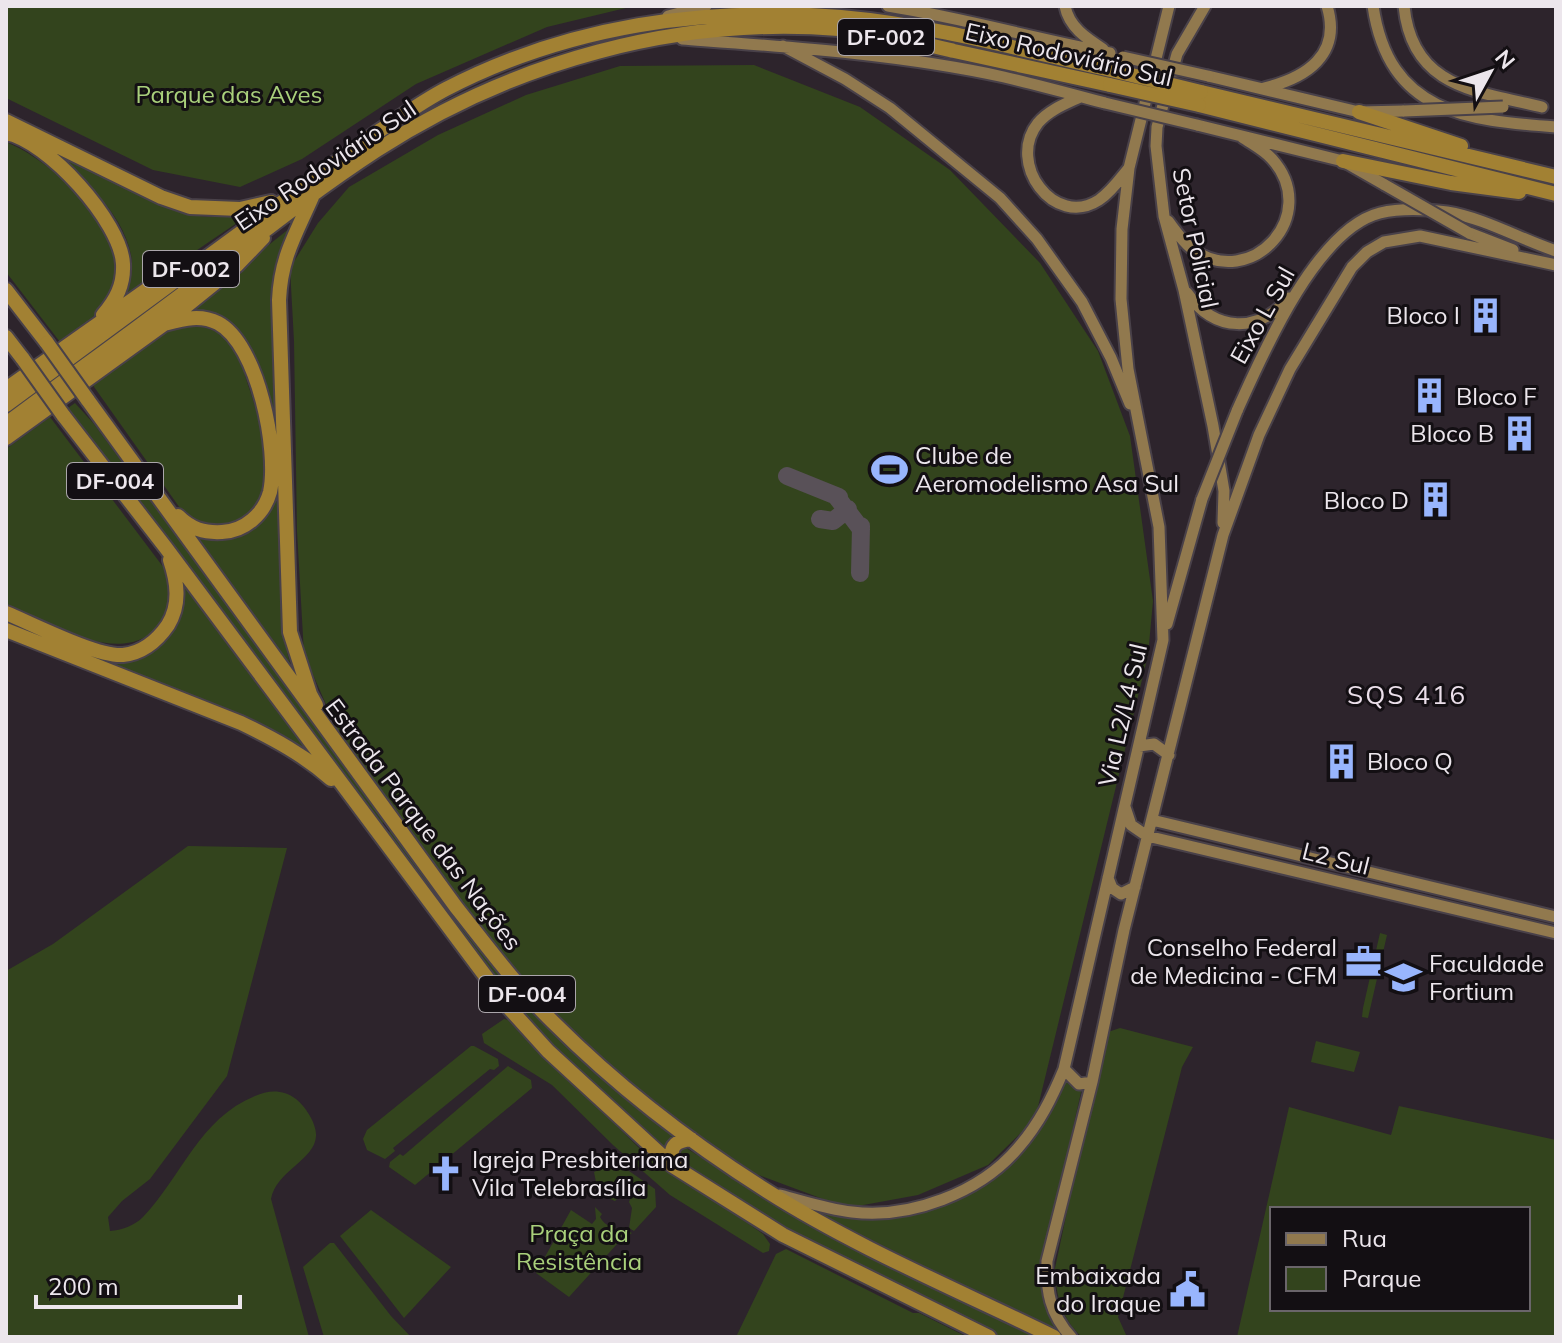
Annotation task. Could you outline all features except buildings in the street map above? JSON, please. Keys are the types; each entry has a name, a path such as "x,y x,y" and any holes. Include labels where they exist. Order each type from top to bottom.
{"highway":[{"name":"Eixo Rodoviário Sul","path":"6,424 275,222 379,131 444,90 500,64 583,36 633,25 703,17 841,17 927,30 1113,78 1554,176"},
{"name":"Eixo Rodoviário Sul","path":"6,405 307,192 449,109 508,80 557,62 658,38 731,29 840,29 1113,78"},
{"name":"Eixo Rodoviário Sul","path":"1200,98 1556,194"},
{"path":"1359,112 1554,176"},
{"path":"6,121 161,197 190,207 240,209 307,192"},
{"path":"6,133 28,141 60,167 92,201 114,234 121,250 122,281 109,308 93,326"},
{"path":"1343,161 1505,192 1556,194"},
{"path":"307,192 281,272 279,300 290,632 310,694 339,748"},
{"path":"6,389 271,202"},
{"path":"6,438 164,324 256,249 275,222"},
{"name":"Estrada Parque das Nações","path":"6,290 456,907 513,979 553,1022 607,1073 691,1139 768,1192 830,1227 1054,1337"},
{"path":"150,486 186,524 212,533 233,532 250,523 261,510 270,490 272,476 266,420 255,377 241,346 228,330 202,317 164,324"},
{"name":"Estrada Parque das Nações","path":"6,337 510,1009 548,1051 673,1166 783,1235 989,1337"},
{"path":"6,613 97,651 120,655 141,650 160,636 171,620 176,603 177,581 166,548"},
{"path":"6,630 241,723 311,762 352,797"},
{"path":"673,1166 670,1155 674,1144 691,1139"}],"main road":[{"path":"633,25 706,6"},
{"path":"888,6 927,12 1037,40 1110,53 1359,112 1542,107"},
{"path":"1065,6 1075,28 1110,53"},
{"name":"Setor Policial","path":"1205,6 1177,54 1157,127 1156,146 1164,216 1184,290 1222,478 1223,535"},
{"path":"1259,89 1301,76 1323,54 1331,33 1327,6"},
{"path":"1373,6 1389,59 1401,78 1426,99 1462,116 1491,122 1556,127"},
{"path":"1404,6 1413,46 1430,68 1443,78 1457,86 1556,110"},
{"name":"Via L2/L4 Sul","path":"768,1192 855,1212 921,1207 955,1195 989,1174 1016,1152 1043,1115 1064,1069 1163,640 1159,527 1128,369 1121,299 1122,229 1129,168 1168,7"},
{"path":"658,38 783,46 938,65 1003,77 1343,161 1469,233 1556,265"},
{"path":"783,46 845,79 890,108 1000,198 1037,239 1082,302 1111,358 1141,434"},
{"path":"1081,97 1052,110 1033,131 1028,146 1032,178 1045,194 1060,203 1081,207 1105,195 1129,168"},
{"path":"1164,216 1192,249 1210,258 1229,262 1253,256 1279,236 1287,222 1288,188 1271,158 1242,137"},
{"name":"Eixo L Sul","path":"1163,640 1202,499 1237,411 1255,371 1306,279 1341,235 1379,213 1412,209 1471,218 1556,251"},
{"path":"1071,1337 1051,1308 1046,1291 1047,1261 1092,1082 1147,836 1223,535 1259,435 1290,369 1334,294 1352,267 1367,252 1384,242 1420,236 1556,265"},
{"path":"1184,290 1207,314 1222,322 1242,324 1271,316 1306,279"},
{"path":"1139,746 1154,744 1169,755"},
{"path":"1124,802 1131,825 1147,836"},
{"name":"L2 Sul","path":"1152,820 1556,917"},
{"name":"L2 Sul","path":"1147,836 1556,933"},
{"path":"1268,864 1266,854 1271,849"},
{"path":"1108,878 1112,888 1121,894 1135,887"},
{"path":"1439,905 1443,900 1442,890"},
{"path":"1064,1069 1079,1084 1092,1082"}],"green space":[{"name":"Parque das Aves","path":"6,6 634,6 547,27 416,84 302,159 240,187 153,170 6,98"},
{"path":"754,65 860,107 950,170 1040,263 1098,351 1130,436 1153,601 1148,655 1035,1119 988,1165 918,1195 847,1208 756,1174 663,1115 534,998 338,732 304,654 297,531 290,268 318,223 349,187 438,135 526,95 620,66"},
{"path":"6,142 43,163 82,198 110,238 117,260 117,280 108,300 94,316 60,342 6,272"},
{"path":"40,143 125,188 194,215 212,217 256,210 125,299 132,261 118,222 95,192"},
{"path":"290,228 279,255 274,286 277,448 258,370 215,316 187,310"},
{"path":"184,325 214,330 233,346 259,421 265,465 264,486 258,504 247,518 228,525 207,525 187,518 92,384 167,329"},
{"path":"75,403 94,424 384,818 383,823 378,823 338,771 322,742 301,723 170,541 68,408"},
{"path":"50,417 164,568 169,589 168,609 161,622 147,636 129,643 87,639 6,608 6,449"},
{"path":"279,480 287,652 292,670 195,537 227,538 251,530 269,510"},
{"path":"183,581 306,749 261,725 65,646 115,659 178,619 183,600"},
{"path":"393,829 537,1016 582,1060 676,1137 666,1152 534,1032 386,834"},
{"path":"188,846 287,848 227,1076 150,1179 122,1201 108,1217 110,1231 128,1227 143,1217 205,1134 236,1106 265,1093 281,1092 291,1096 310,1116 316,1136 309,1152 280,1181 271,1199 309,1337 6,1337 6,971 53,944"},
{"path":"1380,933 1387,935 1368,1018 1362,1017 1363,1008"},
{"path":"504,1019 539,1046 610,1115 638,1147 763,1234 770,1244 769,1251 763,1253 670,1195 552,1085 484,1043 482,1034"},
{"path":"1120,1028 1193,1047 1182,1067 1118,1317 1127,1337 1082,1337 1069,1323 1061,1306 1055,1268 1105,1033"},
{"path":"1316,1041 1360,1052 1354,1072 1311,1062"},
{"path":"471,1046 498,1059 499,1066 490,1069 393,1148 395,1151 385,1159 367,1150 363,1139 367,1130"},
{"path":"508,1066 531,1080 532,1088 415,1185 389,1167 390,1162 400,1154 403,1156"},
{"path":"1063,1080 1082,1088 1040,1274 1044,1301 1061,1334 809,1209 852,1218 895,1217 1003,1168"},
{"path":"1399,1106 1556,1140 1556,1337 1237,1337 1289,1107 1391,1135"},
{"path":"686,1148 764,1196 1040,1337 1001,1337 831,1257 679,1161 677,1155"},
{"path":"616,1162 655,1189 656,1207 634,1231 629,1228 632,1194 625,1191 615,1201 610,1199 609,1194 604,1196 598,1192 594,1172"},
{"name":"Praça da Resistência","path":"595,1207 607,1225 632,1233 618,1243 569,1297 536,1273 571,1210 592,1224 596,1219"},
{"path":"371,1210 451,1267 404,1318 340,1236"},
{"path":"330,1243 334,1243 411,1337 324,1337 303,1267"},
{"path":"786,1249 967,1337 736,1337 776,1254"}],"taxiway":[{"path":"787,476 839,497"},
{"path":"836,496 861,529"},
{"path":"820,519 833,521 848,509"},
{"path":"860,573 861,526"}],"place":[{"name":"Bloco I","path":"1486,315"},
{"name":"Bloco F","path":"1430,396"},
{"name":"Bloco B","path":"1520,433"},
{"name":"Clube de Aeromodelismo Asa Sul","path":"889,469"},
{"name":"Bloco D","path":"1435,500"},
{"name":"Bloco Q","path":"1341,761"},
{"name":"Conselho Federal de Medicina - CFM","path":"1363,961"},
{"name":"Faculdade Fortium","path":"1403,977"},
{"name":"Igreja Presbiteriana Vila Telebrasília","path":"446,1173"},
{"name":"Embaixada do Iraque","path":"1187,1289"}],"district":[{"name":"SQS 416","path":"1407,694"}]}
